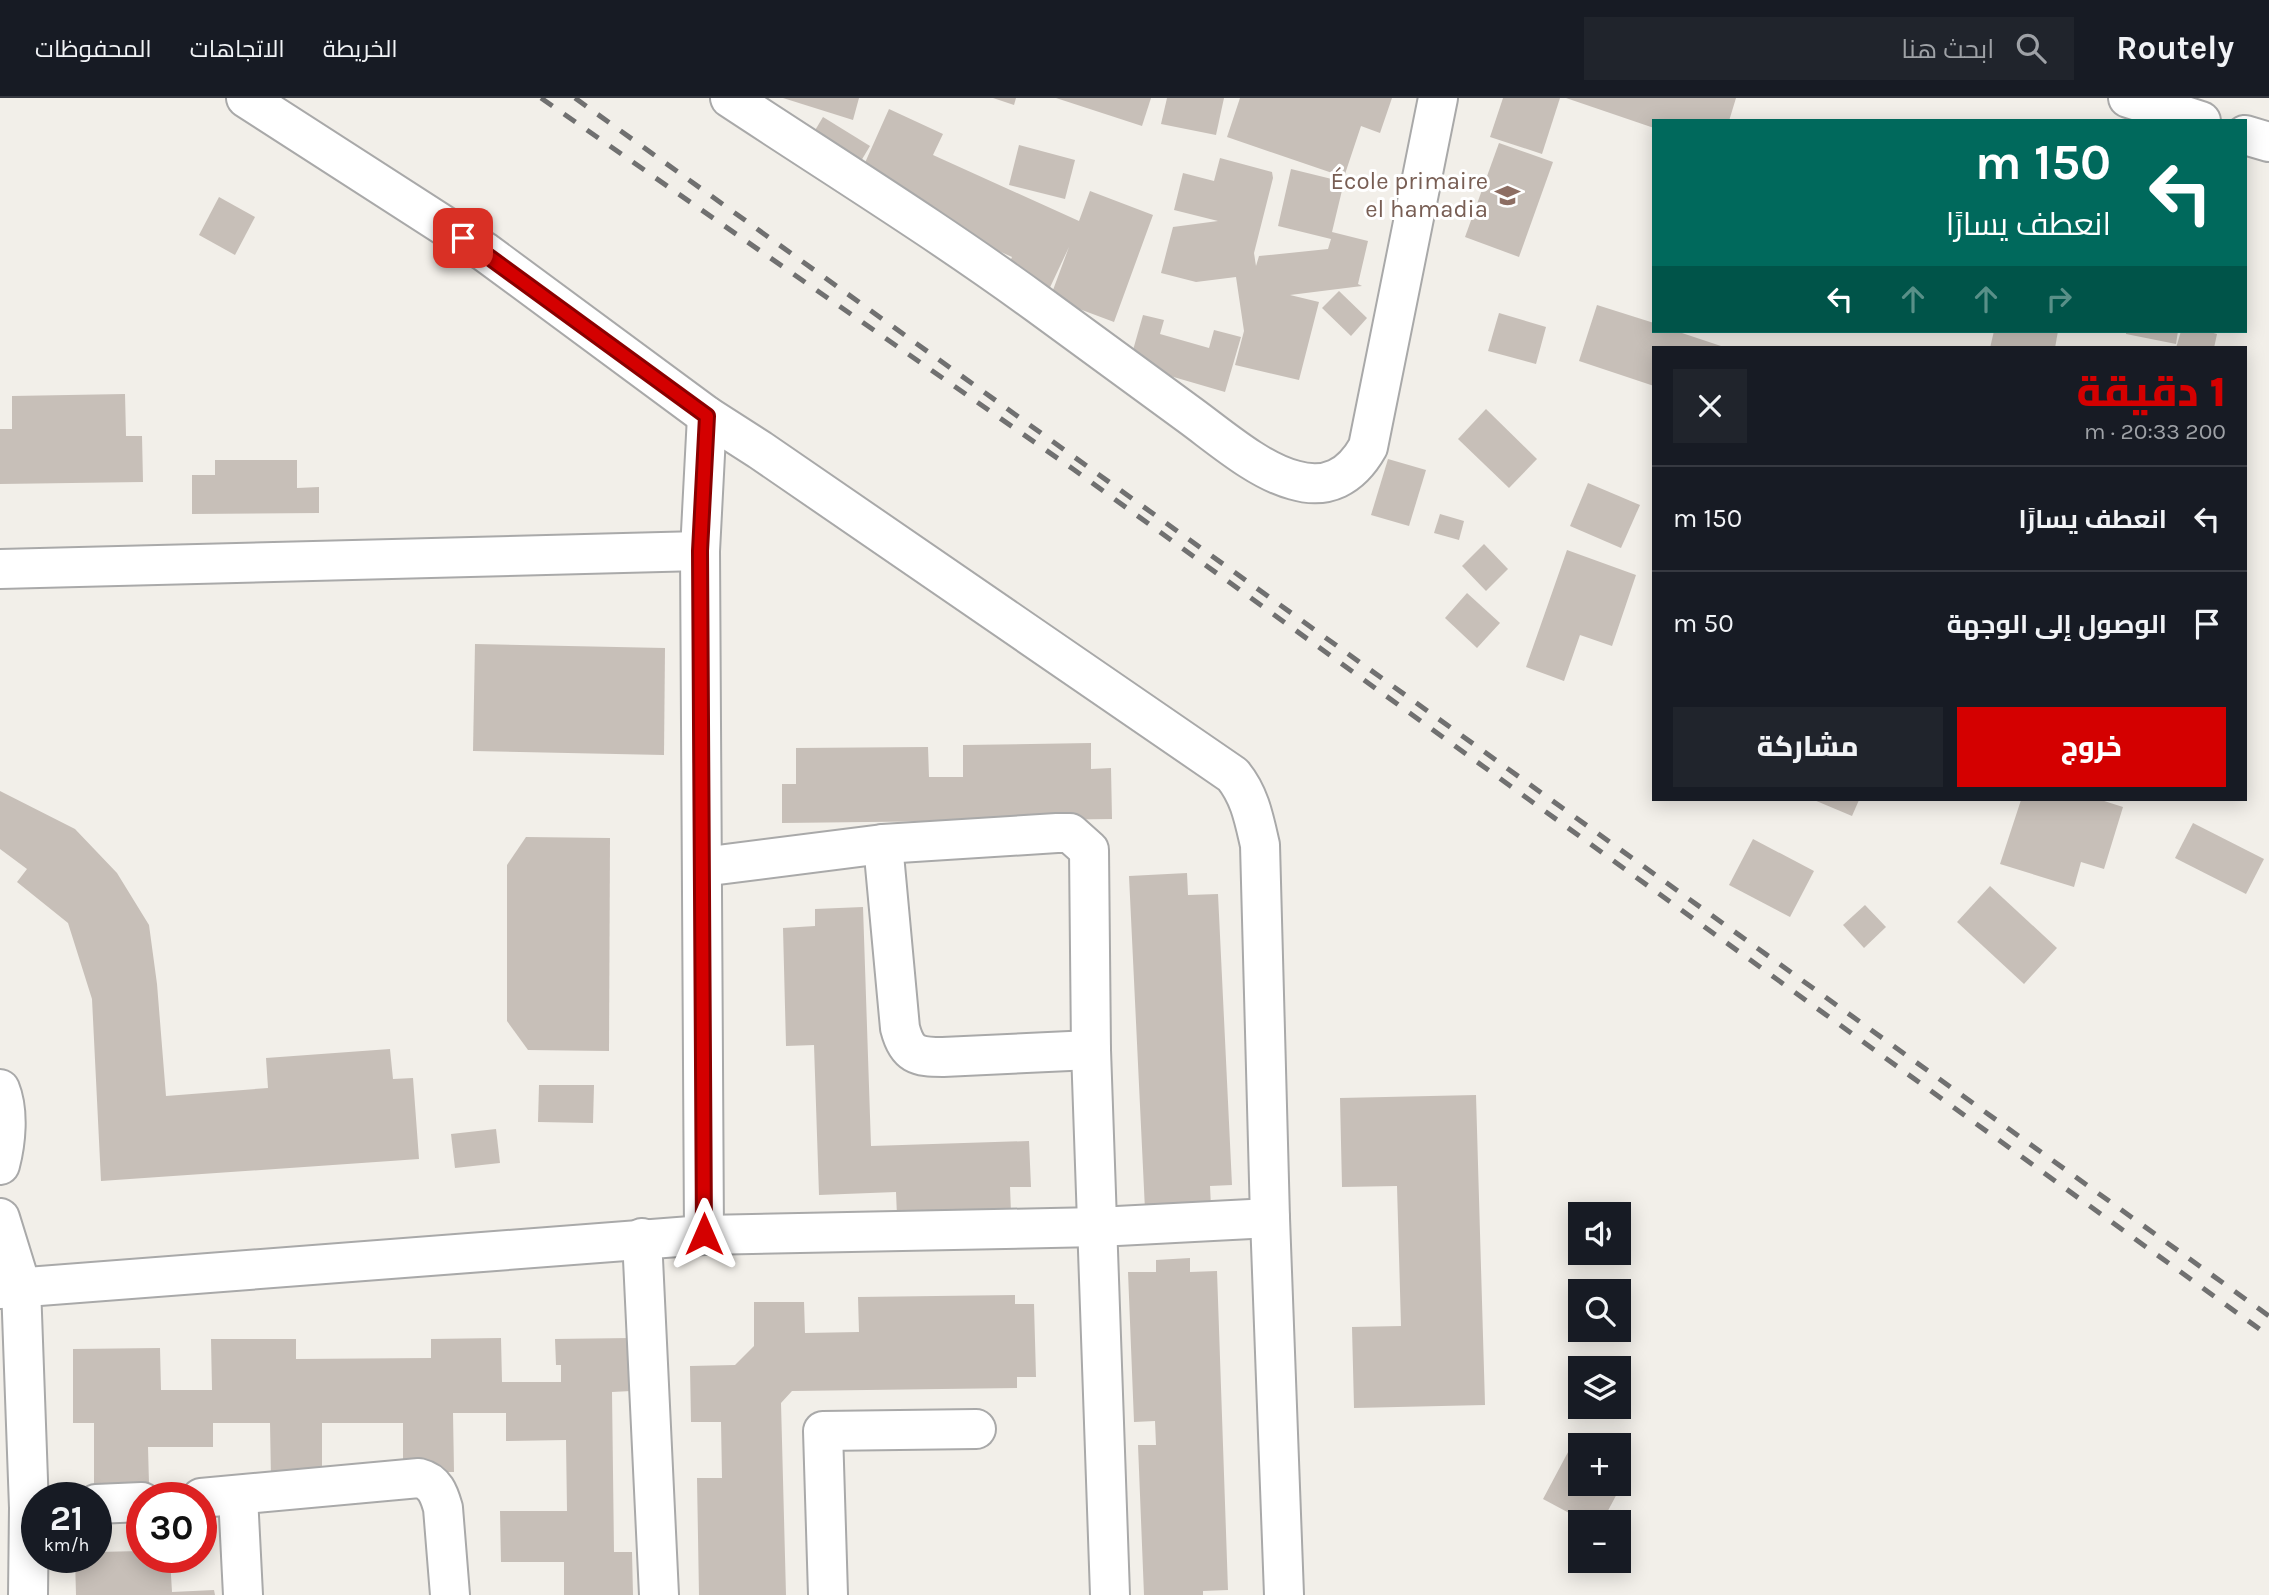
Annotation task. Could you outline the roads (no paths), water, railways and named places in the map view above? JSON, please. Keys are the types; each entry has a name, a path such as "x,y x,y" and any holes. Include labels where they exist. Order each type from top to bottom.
{"street":[{"path":"246,98 485,252 707,416 1233,775 1245,791 1254,814 1260,845 1284,1595"},
{"path":"730,98 1012,285 1270,471 1293,480 1326,484 1348,473 1368,447 1438,98"},
{"path":"2128,98 2195,119"},
{"path":"2247,136 2269,142"},
{"path":"704,1234 700,551 707,416"},
{"path":"0,569 700,551"},
{"path":"702,867 883,844 1070,833 1089,850 1091,1050 1110,1595"},
{"path":"883,844 900,1028 904,1042 911,1050 920,1057 1091,1050"},
{"path":"0,1089 3,1097 6,1145 0,1165"},
{"path":"0,1218 30,1482"},
{"path":"10,1287 704,1234 1098,1227 1270,1218"},
{"path":"642,1238 659,1595"},
{"path":"828,1595 823,1431 976,1429"},
{"path":"243,1595 220,1497 419,1478 426,1480 440,1495 450,1595"},
{"path":"28,1595 29,1573"}],"railway":[{"path":"541,98 1073,469 2269,1336"},
{"path":"575,98 2269,1316"}],"place":[{"name":"École primaire el hamadia","path":"1508,195"}]}
